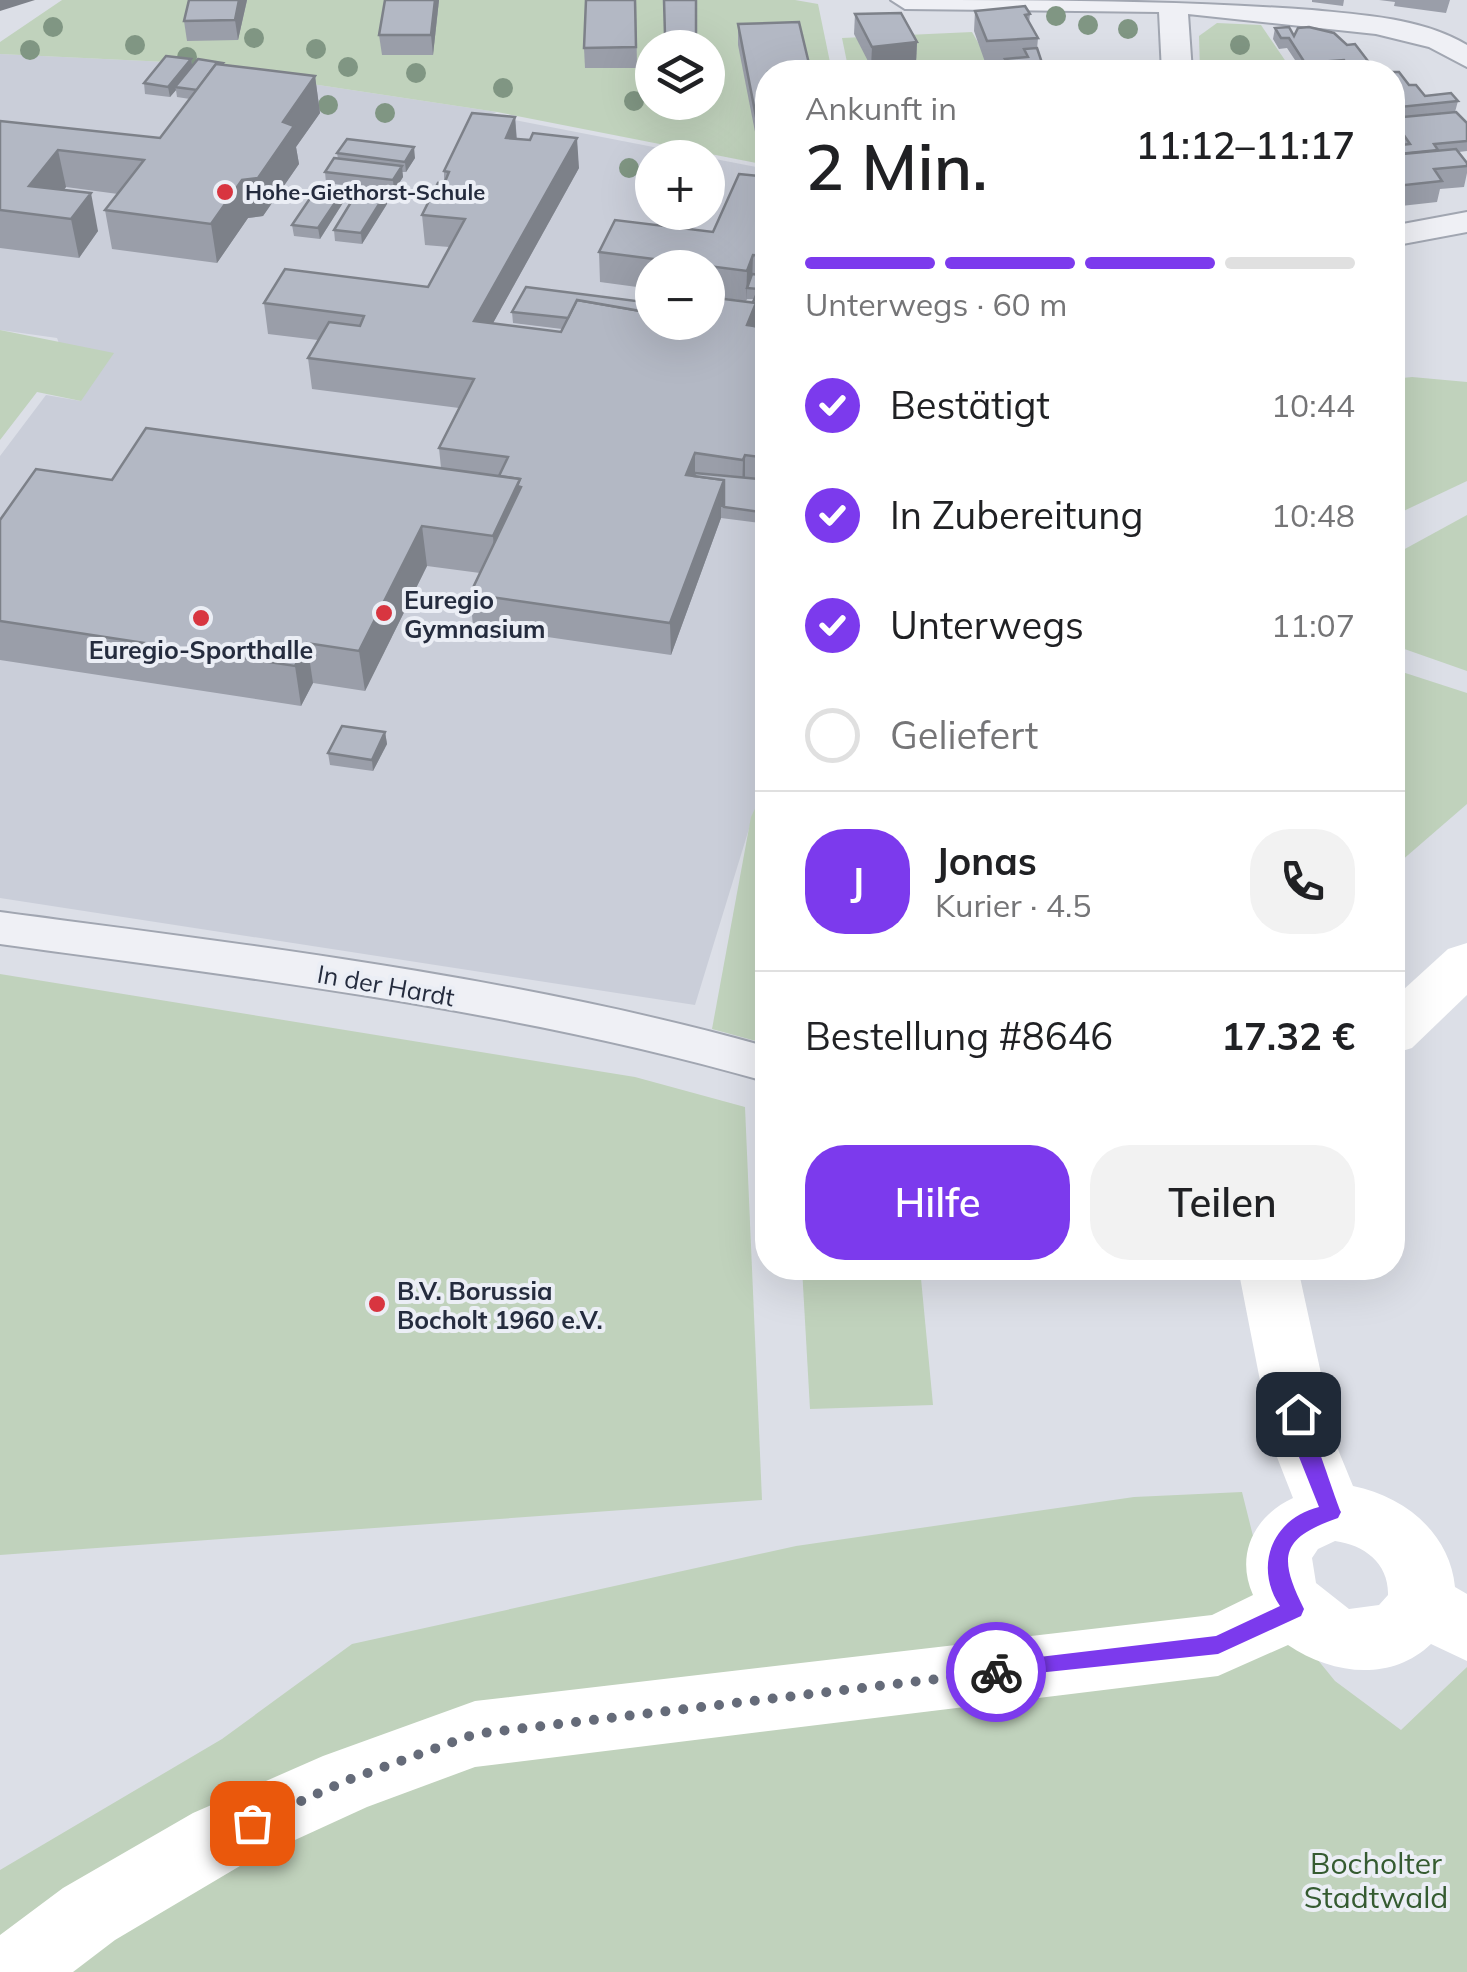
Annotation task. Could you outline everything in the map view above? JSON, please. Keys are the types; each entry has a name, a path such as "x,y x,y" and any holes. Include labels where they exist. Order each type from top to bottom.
{"street":[{"path":"905,0 1172,2 1410,31 1439,41 1467,58"},
{"path":"1172,2 1176,60"},
{"path":"1405,234 1467,222"},
{"name":"In der Hardt","path":"0,928 261,964 585,1020 695,1042 755,1061"},
{"path":"1405,1022 1467,963"},
{"path":"1270,1280 1305,1447 1331,1512"},
{"path":"1331,1512 1365,1516 1396,1534 1413,1553 1444,1616 1380,1639 1356,1640 1330,1634 1294,1609 1282,1592 1276,1570 1280,1548 1290,1530 1309,1518 1331,1512"},
{"path":"12,1972 89,1914 220,1838 348,1780 475,1734 1218,1645 1294,1609"}],"shaded area":[{"name":"Euregio Gymnasium","path":"0,54 167,62 497,112 489,115 635,143 635,230 725,230 725,161 755,167 755,809 695,1005 0,898 0,456 46,395 81,401 57,338 0,330"}],"green space":[{"path":"62,0 795,0 818,4 830,60 755,60 755,163 725,157 725,140 640,140 497,112 167,62 0,54 0,42"},
{"path":"1217,23 1261,25 1285,60 1200,60 1199,36"},
{"path":"972,32 988,60 847,60 842,38"},
{"path":"0,330 114,353 81,401 37,392 0,440"},
{"path":"1405,378 1467,382 1467,481 1405,510"},
{"path":"1467,515 1467,671 1405,649 1405,549"},
{"path":"1405,673 1467,693 1467,804 1405,858"},
{"path":"755,808 755,1041 712,1029"},
{"name":"B.V. Borussia Bocholt 1960 e.V.","path":"0,974 635,1077 745,1107 762,1500 0,1555"},
{"path":"803,1280 921,1280 933,1405 810,1409"},
{"name":"Bocholter Stadtwald","path":"1242,1492 1269,1600 1335,1681 1401,1730 1467,1667 1467,1972 0,1972 0,1870 222,1739 352,1644 796,1546 1134,1497"}],"building":[{"path":"189,0 239,0 235,20 184,21"},
{"path":"385,0 435,0 431,35 379,35"},
{"path":"586,0 635,0 635,47 584,48"},
{"path":"664,0 696,0 696,30 665,30"},
{"path":"1025,6 1030,14 1025,15 1038,38 987,41 975,11"},
{"path":"901,13 917,42 872,47 855,14"},
{"path":"799,22 808,60 755,60 755,112 738,24"},
{"path":"1289,27 1294,36 1298,28 1309,27 1334,33 1347,45 1355,44 1367,60 1303,60 1289,38 1281,38 1275,28"},
{"path":"1037,48 1041,60 1005,59 1028,57 1024,49"},
{"path":"166,56 191,59 168,87 144,83"},
{"path":"198,59 223,63 216,64 197,90 175,87"},
{"path":"216,64 315,76 283,122 294,126 258,178 242,180 211,224 105,210 144,160 58,150 29,186 91,193 71,219 0,210 0,121 160,138"},
{"path":"1405,80 1425,96 1451,93 1458,101 1405,106"},
{"path":"1456,112 1467,123 1467,141 1434,144 1438,150 1405,153 1405,145 1410,144 1405,137 1405,117"},
{"path":"472,113 515,117 506,138 530,140 533,133 577,138 474,321 561,332 577,300 635,310 635,340 725,340 725,299 755,303 747,325 755,326 755,456 745,455 743,460 695,453 686,475 724,480 670,623 470,594 521,487 517,486 520,479 499,476 508,457 439,448 474,379 308,358 329,322 360,326 364,316 264,303 285,269 428,287 465,219 422,215 438,183 444,184 449,172 444,171"},
{"path":"347,139 414,147 405,162 337,153"},
{"path":"1456,149 1467,166 1434,169 1442,181 1405,185 1405,154"},
{"path":"334,158 402,166 393,180 325,172"},
{"path":"739,174 755,176 755,255 747,271 725,268 725,250 635,250 635,257 599,252 615,220 635,222 635,230 725,230 725,205"},
{"path":"319,185 345,188 318,228 292,225"},
{"path":"359,189 386,193 361,233 334,230"},
{"path":"752,274 755,274 755,289 747,288"},
{"path":"526,287 635,301 635,310 577,300 568,318 512,312"},
{"name":"Euregio-Sporthalle","path":"146,428 520,479 493,536 422,526 359,651 307,643 295,666 0,621 0,520 36,469 112,480"},
{"path":"695,473 755,479 755,511 724,507 724,480 694,476"},
{"path":"342,726 385,732 372,760 328,753"}],"way so far":[{"path":"252,1823 348,1780 475,1734 996,1672"}],"place":[{"name":"Hohe-Giethorst-Schule","path":"225,192"},
{"name":"Euregio Gymnasium","path":"384,613"},
{"name":"Euregio-Sporthalle","path":"201,618"},
{"name":"B.V. Borussia Bocholt 1960 e.V.","path":"377,1304"}],"route":[{"path":"996,1672 1218,1645 1294,1609 1282,1592 1276,1570 1280,1548 1290,1530 1309,1518 1331,1512 1305,1447 1298,1414"}]}
